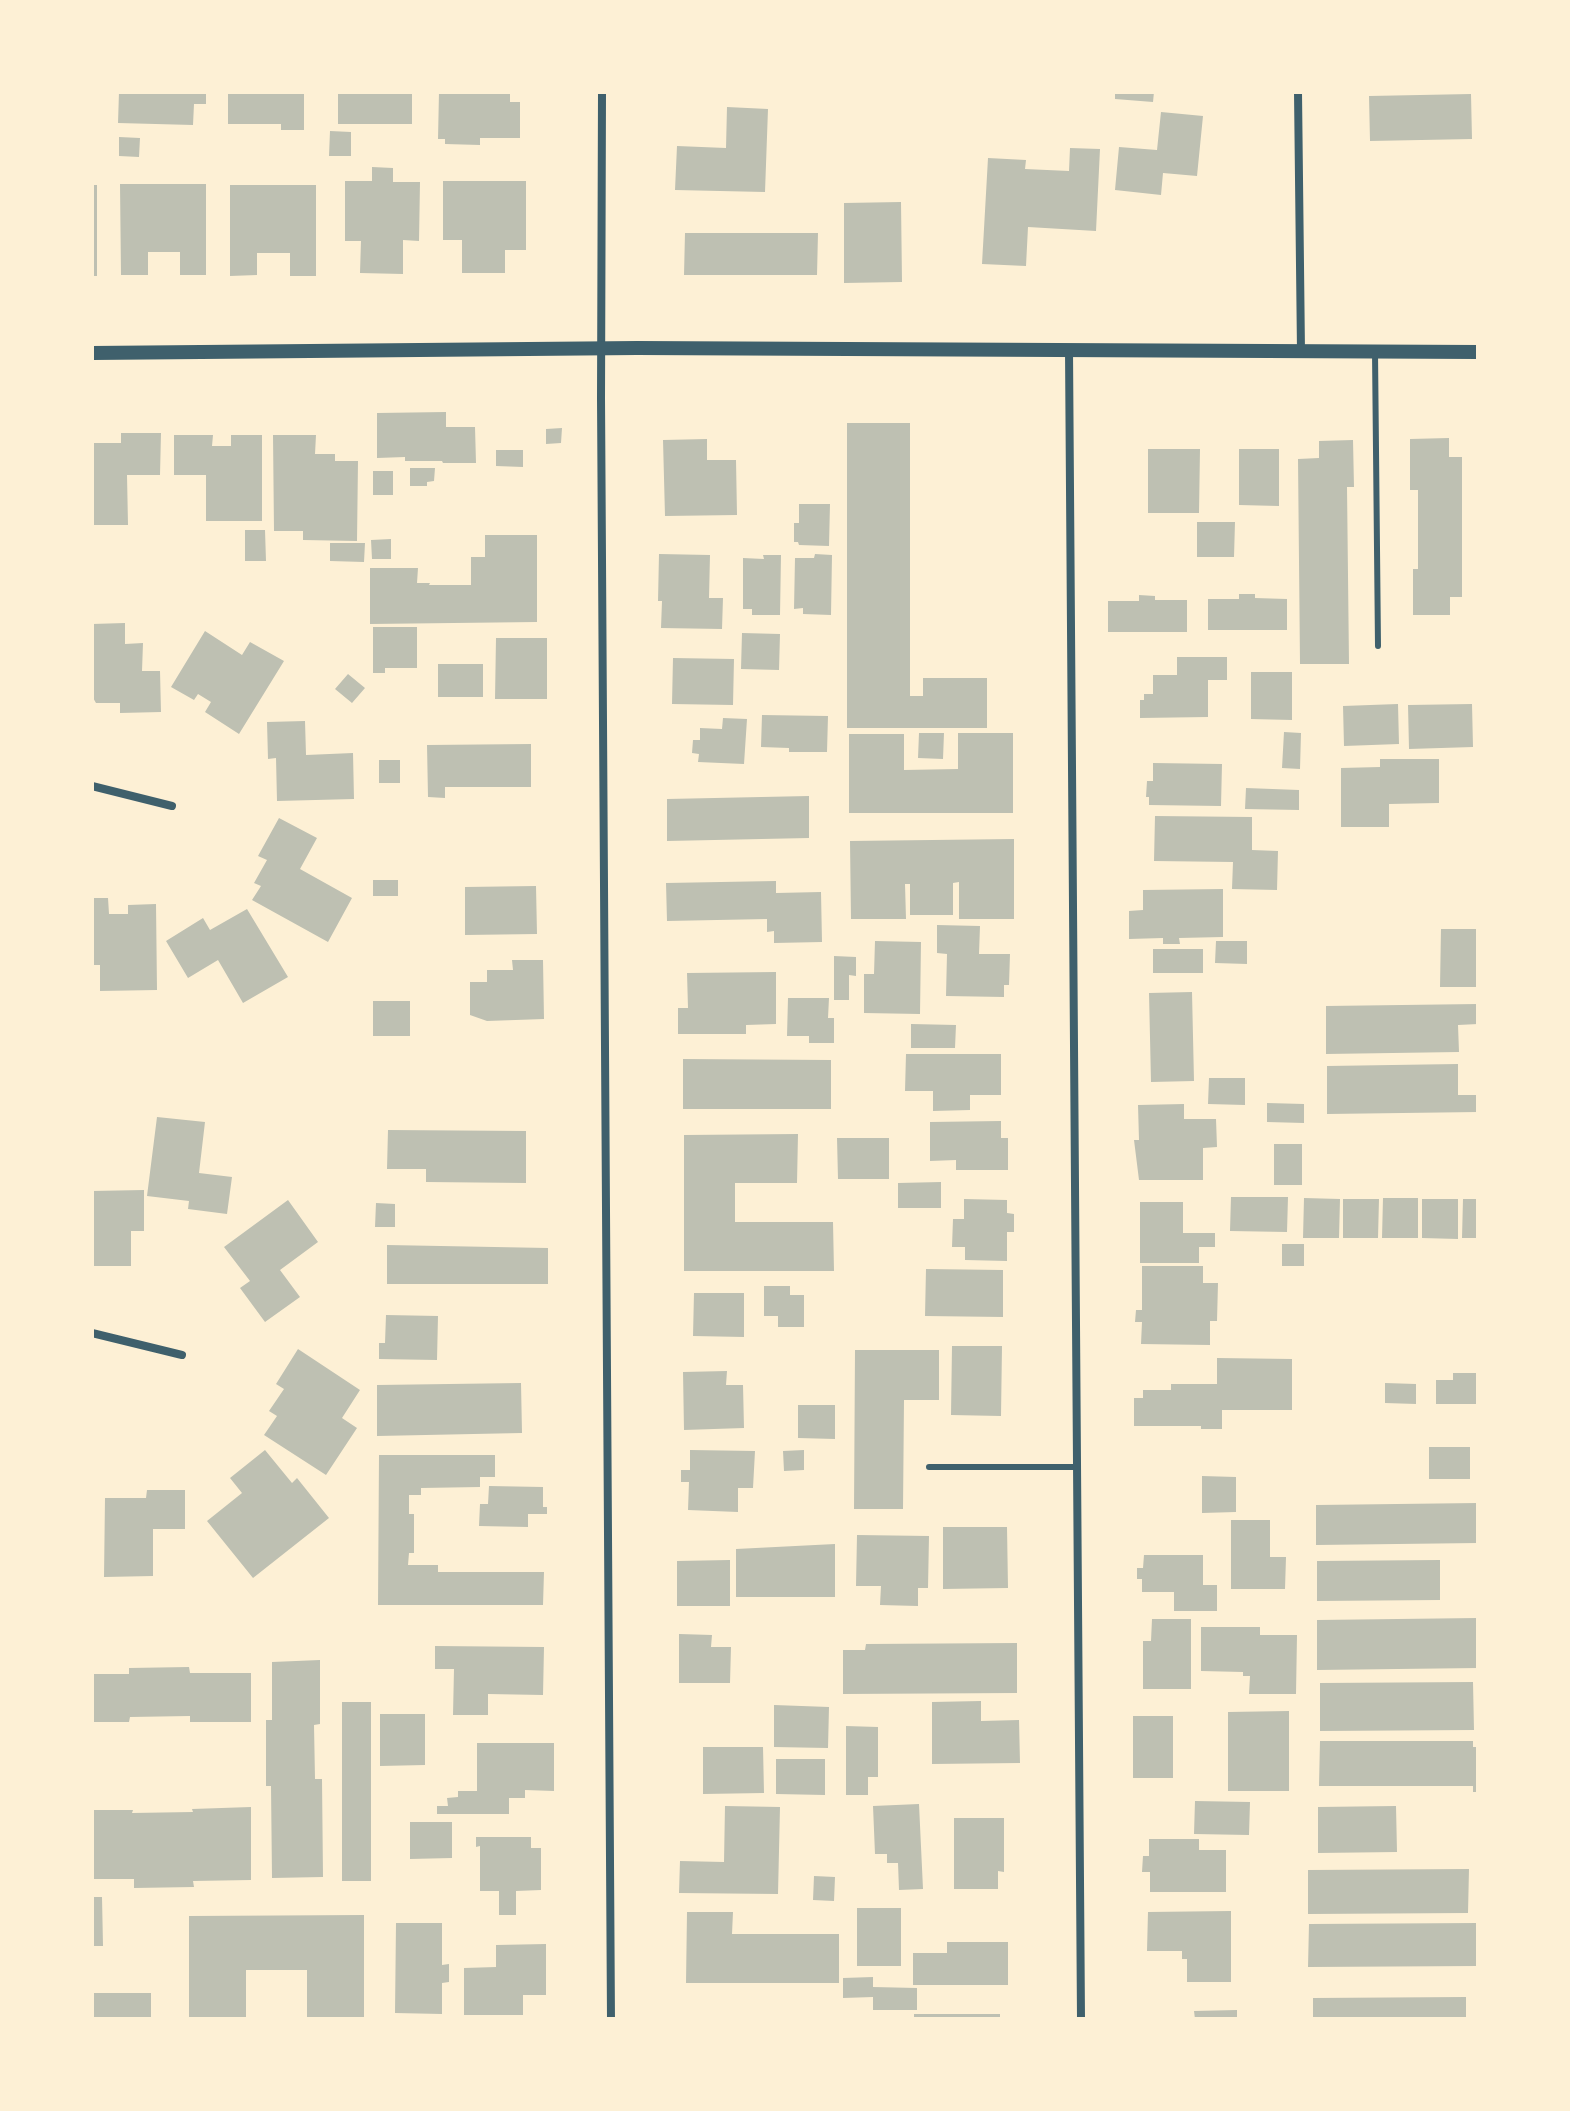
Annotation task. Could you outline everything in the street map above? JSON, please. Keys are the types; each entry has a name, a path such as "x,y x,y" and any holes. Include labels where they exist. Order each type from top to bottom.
{"street":[{"path":"602,92 611,2019"},
{"path":"1298,92 1301,352"},
{"path":"92,353 601,349 1478,352"},
{"path":"1069,350 1081,2019"},
{"path":"92,786 172,806"},
{"path":"92,1333 182,1355"}],"lane":[{"path":"1375,352 1378,646"},
{"path":"929,1467 1078,1467"}],"building":[{"path":"119,92 206,92 206,104 194,104 193,125 118,123"},
{"path":"228,92 304,92 304,130 281,130 281,124 228,124"},
{"path":"338,92 412,92 412,124 338,124"},
{"path":"439,92 510,92 510,102 520,102 520,138 480,138 480,145 445,144 445,139 438,139"},
{"path":"1115,92 1154,92 1153,102 1115,99"},
{"path":"1471,94 1472,139 1370,141 1369,96"},
{"path":"727,107 768,109 765,192 675,190 677,146 726,148"},
{"path":"1161,112 1203,116 1197,176 1163,173 1161,195 1115,190 1119,147 1157,150"},
{"path":"330,131 351,132 351,156 329,156"},
{"path":"119,137 140,138 139,157 119,156"},
{"path":"1070,148 1100,149 1096,231 1028,227 1026,266 982,264 988,158 1026,160 1025,169 1069,171"},
{"path":"372,167 393,168 393,182 420,182 419,241 403,240 403,274 360,273 361,241 345,241 345,181 372,181"},
{"path":"443,181 526,181 526,250 505,250 505,273 462,273 462,240 443,240"},
{"path":"120,184 206,184 206,275 180,275 180,252 148,252 148,275 121,275"},
{"path":"92,185 97,185 97,276 92,276"},
{"path":"230,185 316,185 316,276 290,276 290,253 257,253 257,275 230,276"},
{"path":"901,202 902,282 844,283 844,203"},
{"path":"685,233 818,233 817,275 684,275"},
{"path":"446,412 446,427 475,427 476,463 405,461 405,457 377,458 377,413"},
{"path":"847,423 910,423 910,696 923,696 923,678 987,678 987,728 847,728"},
{"path":"562,428 561,443 546,444 546,429"},
{"path":"121,433 161,433 160,475 127,475 128,525 92,525 94,443 121,443"},
{"path":"174,435 213,435 212,446 231,446 231,435 262,435 262,521 206,521 206,475 174,475"},
{"path":"273,435 316,435 315,454 335,454 335,461 358,461 357,541 303,540 303,531 274,531"},
{"path":"1449,438 1449,457 1462,457 1462,597 1450,597 1450,615 1413,615 1413,569 1418,569 1418,490 1410,490 1410,439"},
{"path":"707,439 707,460 736,460 737,515 665,516 663,440"},
{"path":"1353,440 1354,487 1347,487 1349,664 1300,664 1298,459 1319,458 1319,441"},
{"path":"1148,449 1200,449 1199,513 1148,513"},
{"path":"1239,449 1279,449 1279,506 1239,505"},
{"path":"496,450 523,450 523,467 496,466"},
{"path":"410,468 435,468 434,481 427,482 427,486 410,486"},
{"path":"373,471 393,471 393,495 373,495"},
{"path":"799,504 830,504 829,546 799,545 794,542 794,523 799,523"},
{"path":"1197,522 1235,522 1234,557 1197,557"},
{"path":"245,530 265,530 266,561 245,561"},
{"path":"485,535 537,535 537,622 370,624 370,568 418,568 417,583 471,585 471,557 485,557"},
{"path":"391,539 391,559 372,559 371,540"},
{"path":"330,543 365,543 364,562 330,561"},
{"path":"659,554 710,555 709,598 723,598 722,629 661,628"},
{"path":"815,554 832,555 831,615 803,614 803,608 794,609 795,558 814,558"},
{"path":"763,555 781,555 780,615 752,615 752,609 743,609 743,558 764,559"},
{"path":"1239,594 1287,599 1287,630 1208,630 1208,599 1239,599"},
{"path":"1139,595 1155,596 1155,600 1187,600 1187,632 1108,632 1108,601 1139,601"},
{"path":"125,623 125,644 143,643 142,671 160,671 161,712 120,713 120,703 96,703 92,696 92,624"},
{"path":"373,627 417,627 417,668 385,668 385,673 373,673"},
{"path":"205,631 242,655 250,642 284,661 239,734 205,712 211,702 198,694 194,700 171,687"},
{"path":"742,633 780,634 779,670 741,669"},
{"path":"496,638 547,638 547,699 495,699"},
{"path":"1177,657 1227,657 1227,680 1208,680 1208,717 1140,718 1140,700 1144,700 1144,694 1153,694 1153,675 1177,675"},
{"path":"673,658 734,659 733,705 672,704"},
{"path":"438,664 483,664 483,697 438,697"},
{"path":"1251,672 1292,672 1292,720 1251,719"},
{"path":"348,674 365,688 352,703 335,689"},
{"path":"1398,704 1399,744 1344,746 1343,706"},
{"path":"1472,704 1473,747 1409,749 1408,705"},
{"path":"762,715 828,716 827,752 789,752 789,748 761,747"},
{"path":"723,718 747,719 744,764 698,762 699,754 692,753 693,740 700,740 700,728 722,729"},
{"path":"305,721 306,755 353,753 354,799 277,801 276,758 268,759 267,722"},
{"path":"1284,732 1301,733 1300,769 1282,768"},
{"path":"919,733 944,733 943,759 918,758"},
{"path":"958,733 1013,733 1013,813 849,813 849,734 904,734 904,770 958,769"},
{"path":"531,744 531,787 445,787 445,798 428,797 427,745"},
{"path":"1380,759 1439,759 1439,803 1389,804 1389,827 1341,827 1341,768 1380,767"},
{"path":"379,760 400,760 400,783 379,783"},
{"path":"1153,763 1222,764 1221,806 1149,805 1147,781 1153,781"},
{"path":"1246,788 1299,790 1299,810 1245,809"},
{"path":"809,796 809,838 667,841 667,799"},
{"path":"1155,816 1252,817 1252,850 1278,851 1277,890 1232,889 1233,862 1154,861"},
{"path":"279,818 317,838 300,869 352,898 328,942 252,900 261,886 254,883 267,860 258,856"},
{"path":"1014,839 1014,919 959,919 959,882 953,883 953,915 910,915 910,884 905,884 906,919 851,919 850,841"},
{"path":"373,880 398,880 398,896 373,896"},
{"path":"776,881 776,893 821,892 822,942 774,943 774,931 767,932 767,919 667,921 666,883"},
{"path":"536,886 537,934 465,935 465,887"},
{"path":"1223,889 1223,937 1179,938 1180,944 1163,944 1163,938 1129,939 1129,911 1143,910 1143,890"},
{"path":"92,898 108,898 109,914 128,914 128,905 156,904 157,990 100,991 100,965 92,965"},
{"path":"247,909 288,977 243,1003 218,960 188,978 166,941 203,918 210,930"},
{"path":"937,925 980,926 979,954 1010,954 1009,985 1004,985 1004,997 946,996 947,954 937,953"},
{"path":"1441,929 1478,929 1478,987 1440,987"},
{"path":"875,941 921,942 920,1014 864,1013 864,974 874,974"},
{"path":"1216,941 1247,941 1247,964 1215,963"},
{"path":"1153,949 1203,949 1203,973 1153,973"},
{"path":"834,956 856,957 856,976 849,975 849,1000 834,1000"},
{"path":"512,960 543,960 544,1019 487,1021 470,1015 470,982 487,982 487,970 513,970"},
{"path":"776,972 776,1024 746,1025 746,1034 678,1034 678,1008 688,1008 687,973"},
{"path":"1192,992 1194,1081 1151,1082 1149,993"},
{"path":"788,998 829,998 828,1018 834,1018 834,1043 809,1043 809,1036 787,1036"},
{"path":"373,1001 410,1001 410,1036 373,1036"},
{"path":"1478,1004 1478,1024 1458,1025 1459,1052 1326,1054 1326,1006"},
{"path":"911,1024 956,1025 955,1048 911,1048"},
{"path":"906,1054 1001,1054 1001,1095 970,1095 970,1110 933,1111 933,1091 905,1091"},
{"path":"683,1059 831,1060 831,1109 683,1109"},
{"path":"1458,1064 1458,1095 1478,1095 1478,1112 1327,1114 1327,1066"},
{"path":"1209,1078 1245,1078 1245,1105 1208,1104"},
{"path":"1267,1103 1304,1104 1304,1123 1267,1122"},
{"path":"1184,1104 1184,1119 1216,1119 1217,1147 1203,1148 1203,1180 1139,1180 1134,1140 1139,1140 1138,1105"},
{"path":"157,1117 205,1122 199,1173 232,1177 227,1214 188,1209 189,1201 147,1196"},
{"path":"1001,1121 1001,1138 1008,1138 1008,1170 956,1170 956,1160 930,1161 930,1122"},
{"path":"388,1130 526,1131 526,1183 426,1182 426,1169 387,1169"},
{"path":"798,1134 797,1183 735,1183 735,1222 833,1222 834,1271 684,1271 684,1135"},
{"path":"837,1138 889,1138 889,1179 838,1179"},
{"path":"1274,1144 1302,1144 1302,1185 1274,1185"},
{"path":"941,1182 941,1208 898,1208 898,1183"},
{"path":"144,1190 144,1231 131,1231 131,1266 92,1266 92,1191"},
{"path":"1231,1197 1288,1197 1287,1232 1230,1231"},
{"path":"1304,1198 1340,1199 1339,1238 1303,1238"},
{"path":"1383,1198 1418,1198 1418,1238 1382,1238"},
{"path":"964,1199 1007,1200 1007,1213 1014,1214 1014,1232 1007,1232 1007,1261 965,1260 965,1247 952,1247 953,1219 964,1219"},
{"path":"1343,1199 1379,1199 1378,1238 1343,1238"},
{"path":"1422,1199 1458,1199 1458,1239 1422,1238"},
{"path":"1463,1199 1478,1199 1478,1238 1462,1238"},
{"path":"288,1200 318,1242 280,1270 300,1297 265,1322 240,1288 250,1281 224,1247"},
{"path":"1140,1202 1183,1202 1183,1233 1215,1233 1215,1247 1199,1247 1199,1263 1140,1263"},
{"path":"376,1203 395,1204 395,1227 375,1227"},
{"path":"1282,1244 1304,1244 1304,1266 1282,1266"},
{"path":"387,1245 548,1248 548,1284 387,1284"},
{"path":"1142,1266 1203,1266 1203,1283 1218,1283 1217,1321 1210,1321 1210,1345 1141,1344 1142,1322 1135,1322 1136,1310 1142,1310"},
{"path":"926,1269 1003,1270 1003,1317 925,1316"},
{"path":"764,1286 790,1286 790,1295 804,1295 804,1327 778,1327 778,1316 764,1316"},
{"path":"694,1293 744,1293 744,1337 693,1336"},
{"path":"386,1315 438,1316 437,1360 379,1359 379,1343 385,1343"},
{"path":"952,1346 1002,1346 1001,1416 951,1415"},
{"path":"298,1349 360,1390 342,1418 357,1428 326,1475 264,1435 277,1416 269,1411 284,1389 276,1384"},
{"path":"855,1350 939,1350 939,1400 904,1400 903,1509 854,1509"},
{"path":"1217,1358 1292,1359 1292,1410 1222,1410 1222,1429 1134,1426 1134,1398 1143,1398 1143,1390 1171,1390 1171,1384 1217,1384"},
{"path":"727,1371 726,1385 743,1385 744,1428 684,1430 683,1372"},
{"path":"1453,1373 1478,1373 1478,1404 1436,1404 1436,1380 1453,1380"},
{"path":"521,1383 522,1433 377,1436 377,1385"},
{"path":"1385,1383 1416,1384 1416,1404 1385,1403"},
{"path":"798,1405 835,1405 835,1439 798,1438"},
{"path":"1429,1447 1470,1447 1470,1479 1429,1479"},
{"path":"265,1450 292,1483 297,1478 329,1518 253,1578 207,1521 242,1493 230,1478"},
{"path":"690,1450 755,1451 753,1488 738,1488 738,1512 688,1510 689,1482 681,1482 681,1470 690,1470"},
{"path":"804,1450 804,1470 784,1471 783,1451"},
{"path":"379,1455 495,1455 495,1477 480,1477 480,1487 421,1488 421,1495 409,1495 409,1514 414,1514 414,1553 409,1553 408,1565 438,1565 438,1572 544,1572 543,1605 378,1605"},
{"path":"1202,1476 1236,1477 1236,1512 1202,1513"},
{"path":"489,1486 543,1487 543,1507 547,1507 547,1514 528,1514 528,1527 479,1526 480,1504 488,1504"},
{"path":"147,1490 185,1490 185,1529 153,1529 153,1576 104,1577 105,1498 146,1498"},
{"path":"1478,1503 1478,1543 1316,1545 1316,1505"},
{"path":"1231,1520 1270,1520 1270,1557 1286,1557 1285,1589 1231,1589"},
{"path":"943,1527 1007,1527 1008,1588 943,1589"},
{"path":"857,1535 929,1536 928,1588 918,1588 918,1606 880,1605 881,1586 856,1586"},
{"path":"835,1544 835,1597 736,1597 736,1549"},
{"path":"1144,1555 1203,1555 1203,1585 1217,1585 1217,1611 1174,1611 1174,1592 1142,1592 1142,1579 1137,1579 1137,1568 1143,1568"},
{"path":"730,1560 730,1606 677,1606 677,1561"},
{"path":"1440,1560 1440,1600 1317,1601 1317,1561"},
{"path":"1478,1618 1478,1668 1317,1670 1317,1620"},
{"path":"1152,1619 1191,1619 1191,1689 1143,1689 1143,1641 1151,1641"},
{"path":"1201,1627 1260,1627 1260,1635 1297,1635 1296,1694 1249,1694 1250,1676 1243,1676 1243,1672 1201,1671"},
{"path":"679,1634 712,1635 711,1647 731,1647 730,1683 679,1683"},
{"path":"1017,1643 1017,1693 843,1694 843,1650 865,1650 866,1644"},
{"path":"435,1646 544,1647 543,1695 488,1694 488,1715 453,1715 454,1669 435,1669"},
{"path":"320,1660 320,1724 314,1725 315,1779 322,1779 323,1877 272,1878 271,1786 266,1786 266,1720 272,1720 272,1662"},
{"path":"189,1667 190,1673 251,1673 251,1722 190,1722 190,1716 130,1717 129,1722 92,1722 92,1674 129,1674 129,1668"},
{"path":"1473,1682 1474,1730 1320,1731 1320,1683"},
{"path":"981,1701 981,1721 1019,1720 1020,1763 932,1764 932,1702"},
{"path":"342,1702 371,1702 371,1881 342,1881"},
{"path":"774,1705 829,1707 828,1748 774,1747"},
{"path":"1289,1711 1289,1791 1228,1791 1228,1712"},
{"path":"380,1714 425,1714 425,1765 380,1766"},
{"path":"1133,1716 1173,1716 1173,1778 1133,1778"},
{"path":"846,1726 878,1727 878,1777 868,1777 868,1795 846,1795"},
{"path":"1320,1741 1473,1741 1473,1747 1478,1747 1478,1792 1473,1792 1473,1786 1319,1786"},
{"path":"477,1743 554,1743 554,1791 525,1790 525,1798 509,1798 509,1814 437,1814 437,1806 448,1806 447,1798 458,1797 458,1791 477,1791"},
{"path":"703,1747 763,1747 764,1793 703,1794"},
{"path":"776,1759 825,1759 825,1795 776,1794"},
{"path":"1195,1801 1250,1802 1249,1835 1194,1834"},
{"path":"919,1804 923,1889 899,1890 898,1863 887,1863 887,1854 875,1854 873,1806"},
{"path":"725,1806 780,1807 778,1894 679,1893 680,1861 724,1862"},
{"path":"1396,1806 1397,1852 1318,1853 1318,1807"},
{"path":"251,1807 251,1880 193,1881 194,1887 134,1888 134,1879 92,1879 92,1810 193,1812 192,1809"},
{"path":"954,1818 1004,1818 1004,1872 998,1871 998,1889 954,1889"},
{"path":"410,1822 452,1822 452,1858 410,1859"},
{"path":"476,1837 531,1837 531,1848 541,1848 541,1890 516,1891 516,1915 499,1915 499,1891 480,1891 480,1846 476,1847"},
{"path":"1149,1839 1199,1839 1199,1850 1226,1850 1226,1892 1150,1892 1150,1872 1142,1872 1143,1856 1149,1856"},
{"path":"1469,1869 1468,1913 1308,1914 1308,1870"},
{"path":"814,1876 835,1877 834,1901 813,1900"},
{"path":"92,1897 102,1897 103,1946 92,1946"},
{"path":"857,1908 901,1908 901,1966 857,1966"},
{"path":"1231,1911 1231,1982 1187,1982 1187,1959 1182,1959 1182,1951 1147,1951 1148,1912"},
{"path":"687,1912 733,1912 732,1934 839,1934 839,1983 686,1983"},
{"path":"364,1915 364,2019 307,2019 307,1970 246,1970 246,2019 189,2019 189,1916"},
{"path":"396,1923 442,1923 442,1965 449,1964 449,1982 442,1983 442,2014 395,2013"},
{"path":"1478,1923 1478,1966 1308,1967 1309,1924"},
{"path":"947,1942 1008,1942 1008,1985 913,1985 913,1953 947,1953"},
{"path":"546,1944 546,1995 523,1995 523,2015 464,2015 464,1968 496,1967 496,1945"},
{"path":"873,1977 873,1987 917,1988 917,2010 873,2010 873,1997 843,1998 843,1978"},
{"path":"92,1993 151,1993 151,2019 92,2019"},
{"path":"1466,1997 1466,2019 1313,2019 1313,1998"},
{"path":"1237,2010 1237,2019 1195,2019 1194,2011"},
{"path":"914,2014 1000,2014 1000,2019 914,2019"}]}
